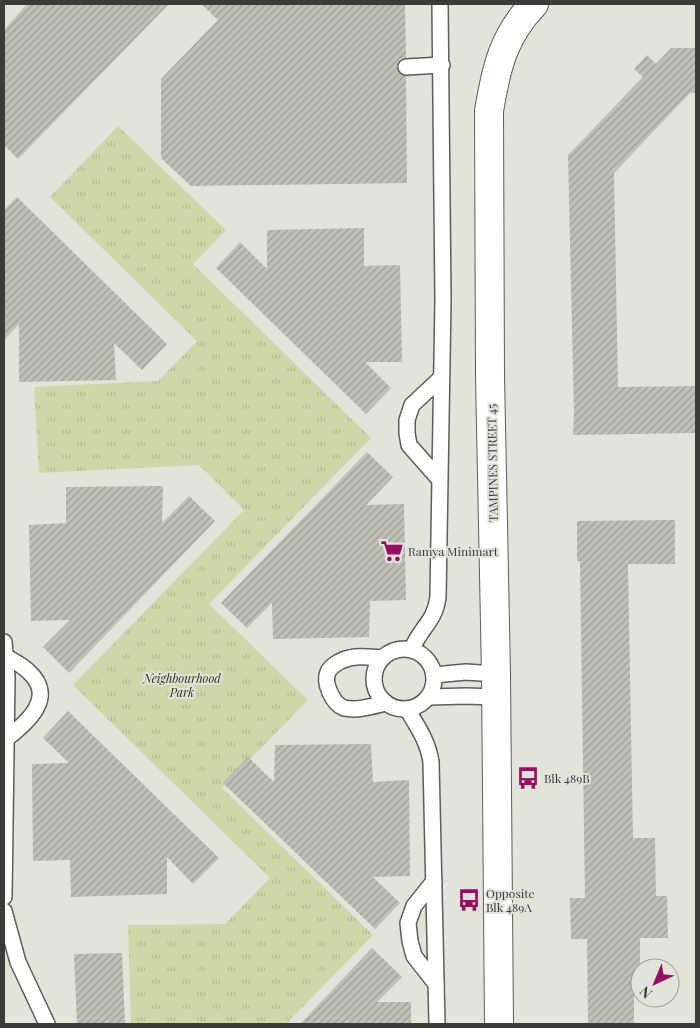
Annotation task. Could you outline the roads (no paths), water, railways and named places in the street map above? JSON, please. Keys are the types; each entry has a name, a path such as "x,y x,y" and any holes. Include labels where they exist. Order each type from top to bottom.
{"street":[{"name":"TAMPINES STREET 45","path":"499,1024 496,686 490,367 489,111 495,74 503,50 512,32 534,4"}],"lane":[{"path":"412,650 416,639 430,622 436,608 443,300 440,4"},
{"path":"406,67 442,65"},
{"path":"439,479 409,445 406,433 412,405 441,378"},
{"path":"4,649 38,682 41,690 37,707 27,722 6,739"},
{"path":"4,649 7,677 4,897"},
{"path":"396,649 412,650 423,654 430,664 434,675 434,686 429,697 419,705 407,709 396,708 386,703 380,697 374,682 376,665 381,658 396,649"},
{"path":"381,658 357,656 342,660 328,672 327,682 330,695 342,707 359,709 386,703"},
{"path":"434,675 466,672 496,686"},
{"path":"429,697 466,696 496,686"},
{"path":"407,709 422,732 429,750 432,780 437,1024"},
{"path":"434,881 414,906 408,922 414,956 436,984"},
{"path":"4,911 18,962 47,1024"}],"place":[{"name":"Ramya Minimart","path":"392,551"},
{"name":"Blk 489B","path":"528,778"},
{"name":"Opposite Blk 489A","path":"469,900"}],"park label":[{"name":"Neighbourhood Park","path":"182,685"}]}
